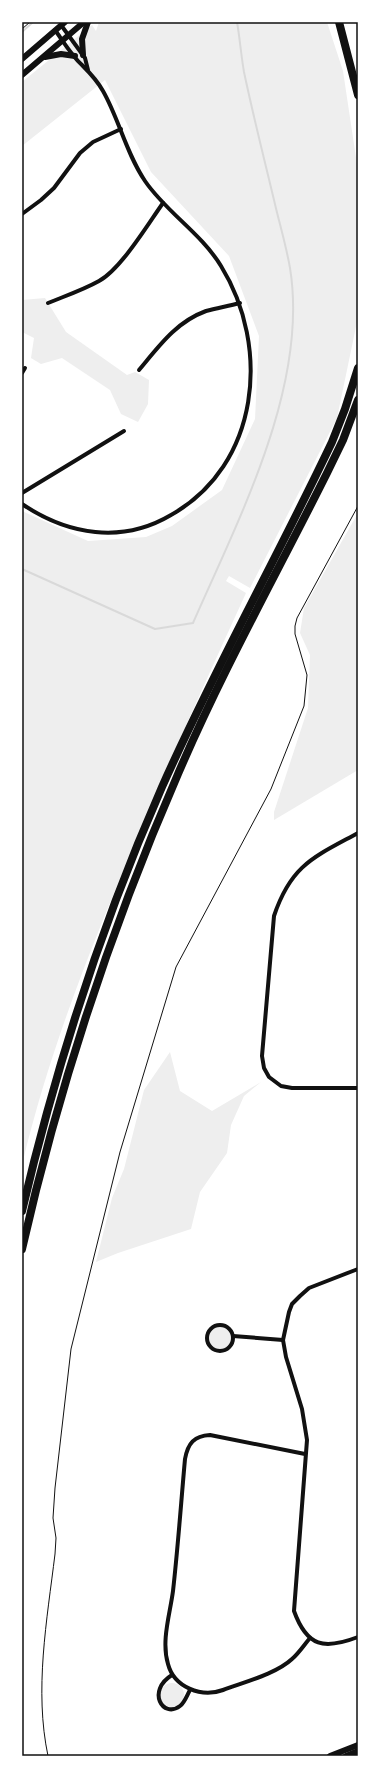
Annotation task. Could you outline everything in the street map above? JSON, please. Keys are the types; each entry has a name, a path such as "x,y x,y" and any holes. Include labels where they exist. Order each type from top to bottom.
{"highway":[{"path":"339,22 358,95"},
{"path":"22,1211 47,1111 75,1018 125,880 162,787 190,727 332,442 358,368"},
{"path":"22,1250 63,1089 104,961 133,884 178,773 200,725 327,473 343,440 358,400"}],"main road":[{"path":"22,75 84,22"},
{"path":"83,55 82,39 88,22"},
{"path":"22,59 63,24"},
{"path":"42,58 57,55 75,56"},
{"path":"330,1756 358,1745"},
{"path":"346,1756 358,1751"}],"street":[{"path":"63,24 68,35 83,55 88,70"},
{"path":"22,504 50,520 89,532 115,533 144,528 164,519 191,502 207,488 232,451 241,432 249,402 251,380 249,336 240,303 231,283 214,256 163,203 145,180 135,162 102,88 55,30"},
{"path":"22,214 35,206 54,188 80,153 93,142 121,129"},
{"path":"48,303 99,281 110,273 163,203"},
{"path":"139,370 167,336 179,326 206,312 240,303"},
{"path":"22,373 25,368"},
{"path":"22,494 124,430"},
{"path":"358,832 316,856 299,870 285,888 279,902 274,916 262,1056 264,1068 269,1077 281,1086 292,1088 358,1088"},
{"path":"358,1269 309,1288 300,1296 292,1304 283,1340 286,1357 302,1409 307,1440 294,1611 303,1631 310,1638 333,1645 358,1637"},
{"path":"220,1324 228,1328 233,1336 230,1346 220,1351 209,1347 206,1338 211,1328 220,1324"},
{"path":"233,1336 283,1340"},
{"path":"305,1454 210,1435 197,1437 192,1441 188,1447 185,1459 173,1592 166,1640 166,1655 172,1675 190,1690 196,1692 216,1692 283,1666 293,1659 310,1638"},
{"path":"172,1675 165,1679 159,1690 158,1697 162,1705 169,1709 178,1707 183,1702 190,1690"}],"path":[{"path":"22,29 30,22"},
{"path":"48,1756 45,1740 43,1710 44,1648 56,1554 56,1538 53,1518 59,1449 71,1349 120,1152 176,967 271,789 301,716 306,696 307,675 296,634 295,626 297,618 358,506"}],"shaded area":[{"path":"99,22 327,22 343,71 358,171 358,317 337,418 250,588 229,576 226,581 246,593 156,793 92,948 60,1034 46,1077 22,1165 22,511 88,541 146,537 172,526 222,490 255,419 259,336 229,256 151,172 105,80 22,146 22,82 92,25 96,31"},
{"path":"45,298 66,332 127,375 135,372 149,380 148,404 138,422 121,414 110,390 62,358 41,364 31,358 34,338 22,332 22,300"},
{"path":"358,513 358,770 274,820 274,812 308,708 310,655 300,633 304,608"},
{"path":"170,1052 180,1091 212,1111 261,1082 244,1096 231,1125 227,1153 200,1192 191,1229 118,1253 96,1262 112,1198 124,1169 144,1090"},
{"path":"220,1327 228,1330 231,1338 228,1346 220,1349 212,1346 209,1338 212,1330"},
{"path":"172,1683 177,1684 183,1690 183,1700 177,1706 172,1707 167,1706 161,1700 160,1695 161,1690 167,1684"}],"waterway":[{"path":"22,32 33,22"},
{"path":"22,569 155,629 193,623 249,495 266,450 280,404 289,358 293,313 290,268 247,88 237,22"}]}
